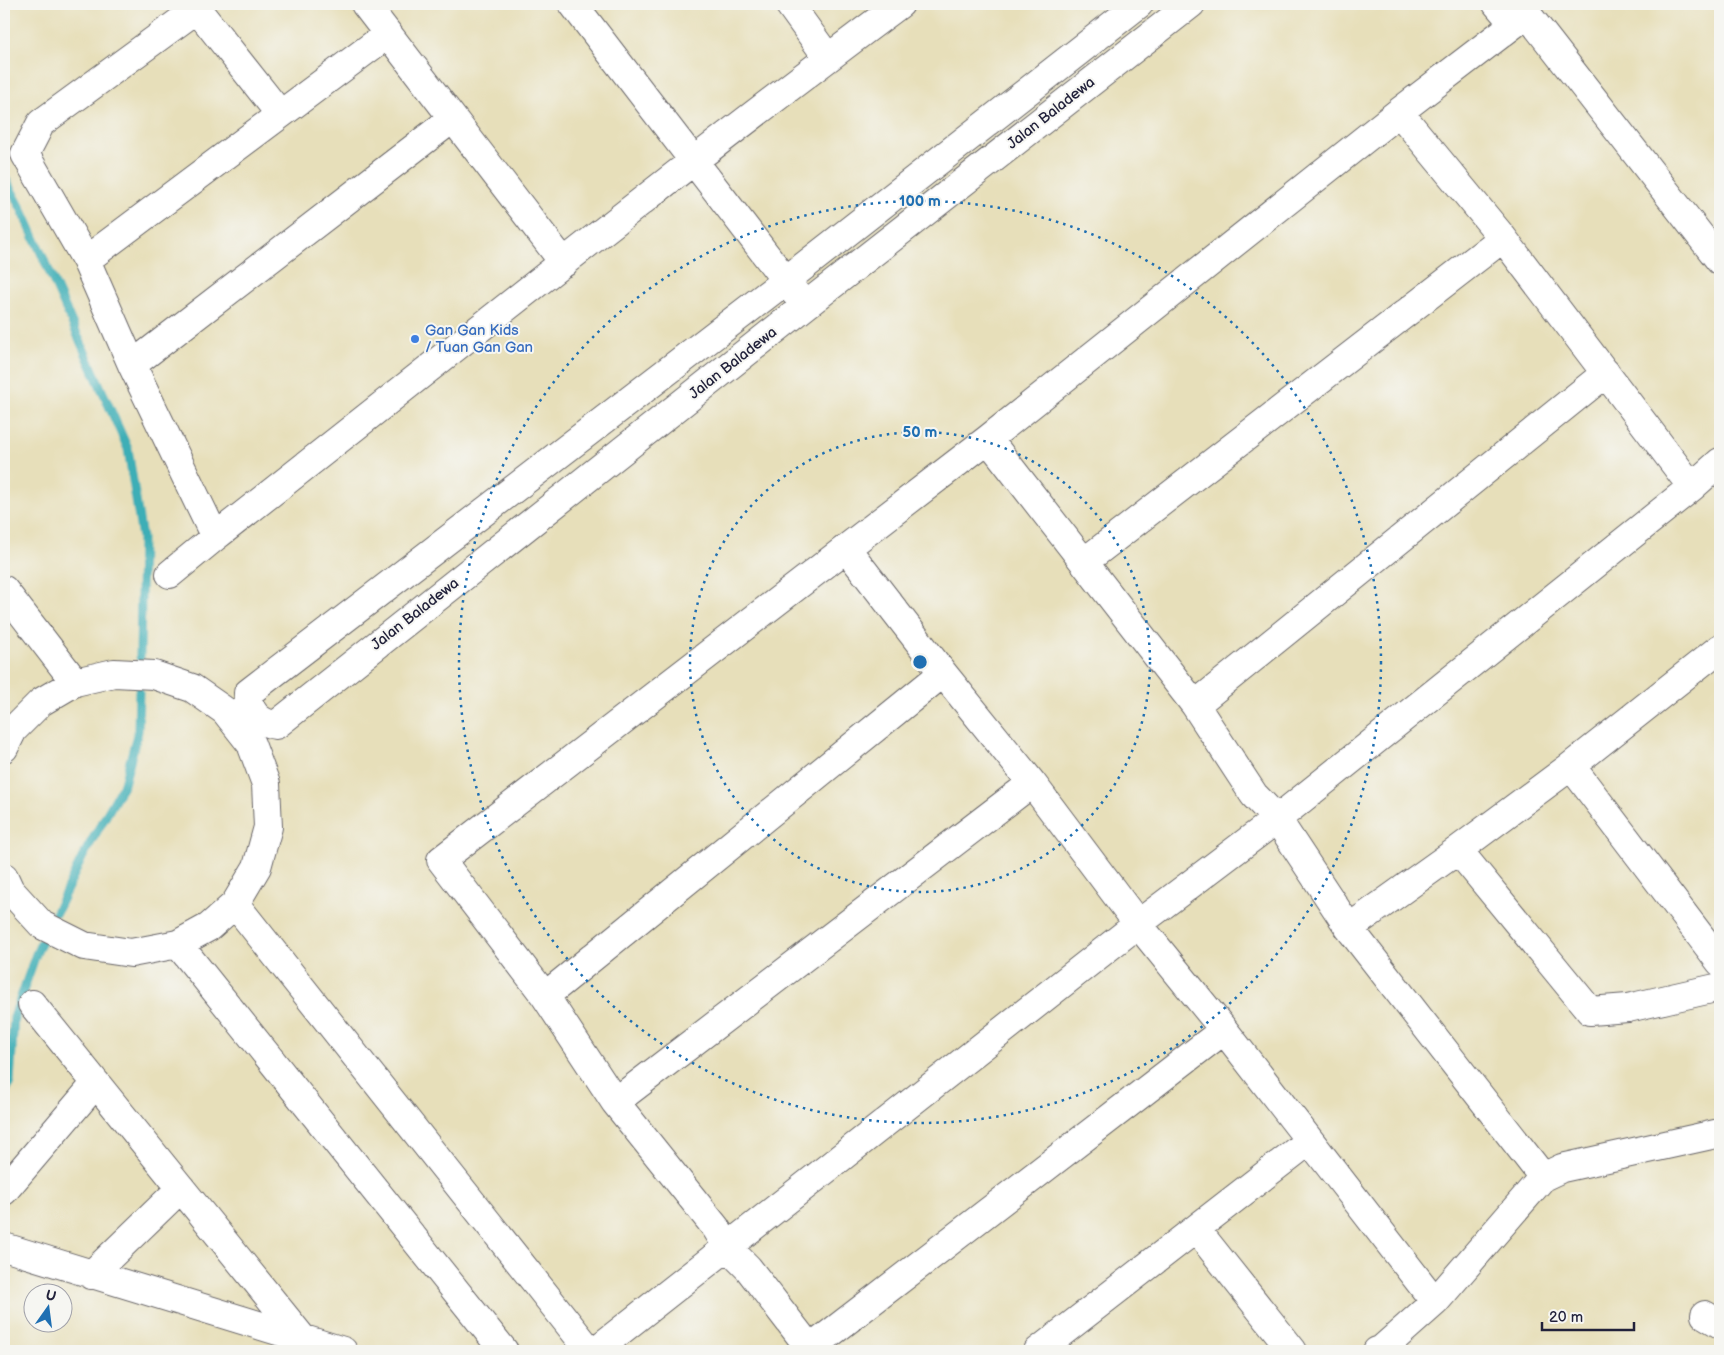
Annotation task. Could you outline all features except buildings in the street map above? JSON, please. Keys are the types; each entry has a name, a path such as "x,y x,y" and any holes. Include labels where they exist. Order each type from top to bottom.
{"street":[{"path":"365,4 452,120 564,263"},
{"path":"573,4 804,306"},
{"path":"789,4 828,58"},
{"path":"170,574 215,536 693,160 900,4"},
{"path":"785,281 1139,4"},
{"name":"Jalan Baladewa","path":"785,281 248,693 248,704 255,714 265,723 276,725 804,306 1191,4"},
{"path":"215,536 132,364 86,260 25,154 41,123 195,6 280,114"},
{"path":"1224,1030 811,1350 748,1268 728,1248 716,1228 615,1102 545,996 441,860 988,439 1399,112 1514,24 1512,8"},
{"path":"1512,8 1720,261"},
{"path":"86,260 388,34"},
{"path":"1399,112 1503,238 1692,487"},
{"path":"132,364 452,120"},
{"path":"1084,562 1503,238"},
{"path":"1195,705 1606,373"},
{"path":"988,439 1195,705 1254,795 1277,819 1349,928 1544,1177"},
{"path":"595,1351 1138,924 1277,819 1692,487 1720,462"},
{"path":"846,548 942,673 1032,783 1138,924 1224,1030 1435,1302"},
{"path":"4,590 75,682"},
{"path":"1349,928 1571,766 1720,648"},
{"path":"6,887 42,925 84,946 132,953 178,944 209,927 235,904 257,867 268,826 266,784 251,744 225,711 192,688 154,675 114,673 75,682 41,702 7,732"},
{"path":"545,996 942,673"},
{"path":"1571,766 1720,962"},
{"path":"615,1102 1032,783"},
{"path":"1458,850 1590,1011 1628,1008 1720,986"},
{"path":"235,904 590,1351"},
{"path":"178,944 504,1351"},
{"path":"32,1004 303,1339"},
{"path":"4,1191 96,1083"},
{"path":"1377,1351 1381,1350 1435,1302 1544,1177 1562,1168 1720,1133"},
{"path":"1038,1351 1309,1141"},
{"path":"91,1275 181,1188"},
{"path":"1196,1229 1293,1351"},
{"path":"4,1247 343,1351"}],"waterway":[{"path":"4,176 22,210 128,449 142,538 140,657"},
{"path":"56,912 83,856 124,784 138,731 139,691"},
{"path":"4,1095 10,1082 14,1017 41,943"}],"place":[{"name":"Gan Gan Kids / Tuan Gan Gan","path":"415,339"}]}
